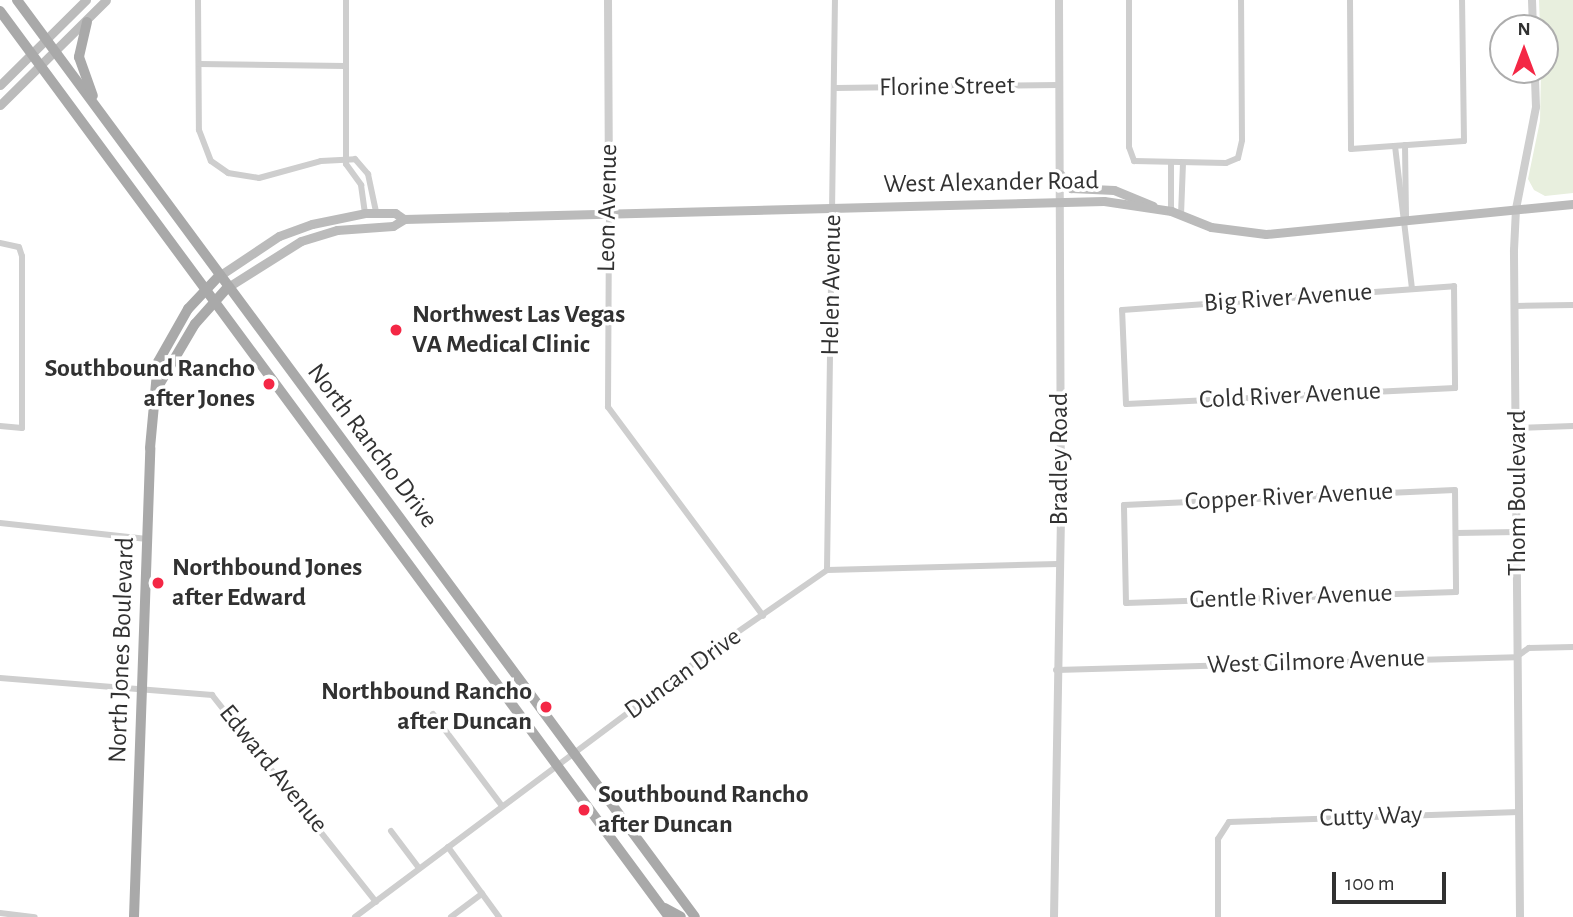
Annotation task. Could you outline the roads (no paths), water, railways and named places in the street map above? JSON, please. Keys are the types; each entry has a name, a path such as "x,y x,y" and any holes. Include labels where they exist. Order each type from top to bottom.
{"main road":[{"name":"North Rancho Drive","path":"17,0 695,917"},
{"path":"0,85 86,0"},
{"path":"0,105 87,22 106,0"},
{"name":"North Rancho Drive","path":"0,11 669,917"},
{"path":"87,22 79,57 102,116"},
{"path":"1059,174 1071,188 1114,190 1140,197 1158,209"},
{"name":"West Alexander Road","path":"228,287 301,241 337,230 393,226 404,219 609,217 832,208 1130,203 1171,211 1211,227 1266,234 1573,204"},
{"name":"West Alexander Road","path":"219,275 278,236 365,213 395,213 404,219"},
{"name":"North Jones Boulevard","path":"134,917 150,448 159,385 158,362 171,333 205,287 219,275"},
{"name":"North Jones Boulevard","path":"159,385 214,299 228,287"},
{"path":"661,906 681,917"}],"street":[{"path":"198,0 199,130 211,161 228,173 259,178 321,161 355,159 368,174 376,213"},
{"path":"346,0 346,161 361,185 365,213"},
{"name":"Leon Avenue","path":"608,0 608,407 762,616"},
{"name":"Helen Avenue","path":"827,570 836,88 835,0"},
{"name":"Bradley Road","path":"1054,917 1060,203 1059,0"},
{"path":"1129,0 1129,148 1134,161 1183,163 1226,163 1238,158 1242,140 1241,0"},
{"path":"1350,0 1351,149 1464,141 1462,0"},
{"path":"199,64 345,66"},
{"name":"Thom Boulevard","path":"1520,917 1516,657 1516,209 1536,107 1535,84"},
{"name":"Florine Street","path":"836,88 1059,85"},
{"path":"1405,145 1410,204 1406,220"},
{"path":"1395,146 1400,205 1406,220 1412,289"},
{"path":"1171,162 1171,211"},
{"path":"1181,215 1183,163"},
{"path":"0,243 19,247 22,428 0,426"},
{"name":"Big River Avenue","path":"1126,404 1122,310 1454,286 1454,388"},
{"path":"1516,306 1573,304"},
{"name":"Cold River Avenue","path":"1126,404 1454,388"},
{"path":"1518,428 1573,426"},
{"name":"Copper River Avenue","path":"1126,603 1124,505 1455,490 1456,533"},
{"path":"0,523 147,539"},
{"path":"1456,533 1518,533"},
{"name":"Gentle River Avenue","path":"1126,603 1456,592 1456,533"},
{"path":"827,570 1058,564"},
{"name":"Duncan Drive","path":"355,917 366,915 376,902 419,868 827,570"},
{"name":"West Gilmore Avenue","path":"1056,670 1516,657 1529,648 1573,647"},
{"path":"0,678 141,692"},
{"name":"Edward Avenue","path":"141,692 212,695 376,902"},
{"path":"433,714 502,806"},
{"name":"Cutty Way","path":"1218,917 1218,839 1223,825 1519,812"},
{"path":"391,831 419,868"},
{"path":"448,847 499,917"},
{"path":"451,917 482,894"},
{"path":"0,913 35,917"}],"place":[{"name":"Northwest Las Vegas VA Medical Clinic","path":"396,330"},
{"name":"Southbound Rancho after Jones","path":"269,384"},
{"name":"Northbound Jones after Edward","path":"158,583"},
{"name":"Northbound Rancho after Duncan","path":"546,707"},
{"name":"Southbound Rancho after Duncan","path":"584,810"}]}
